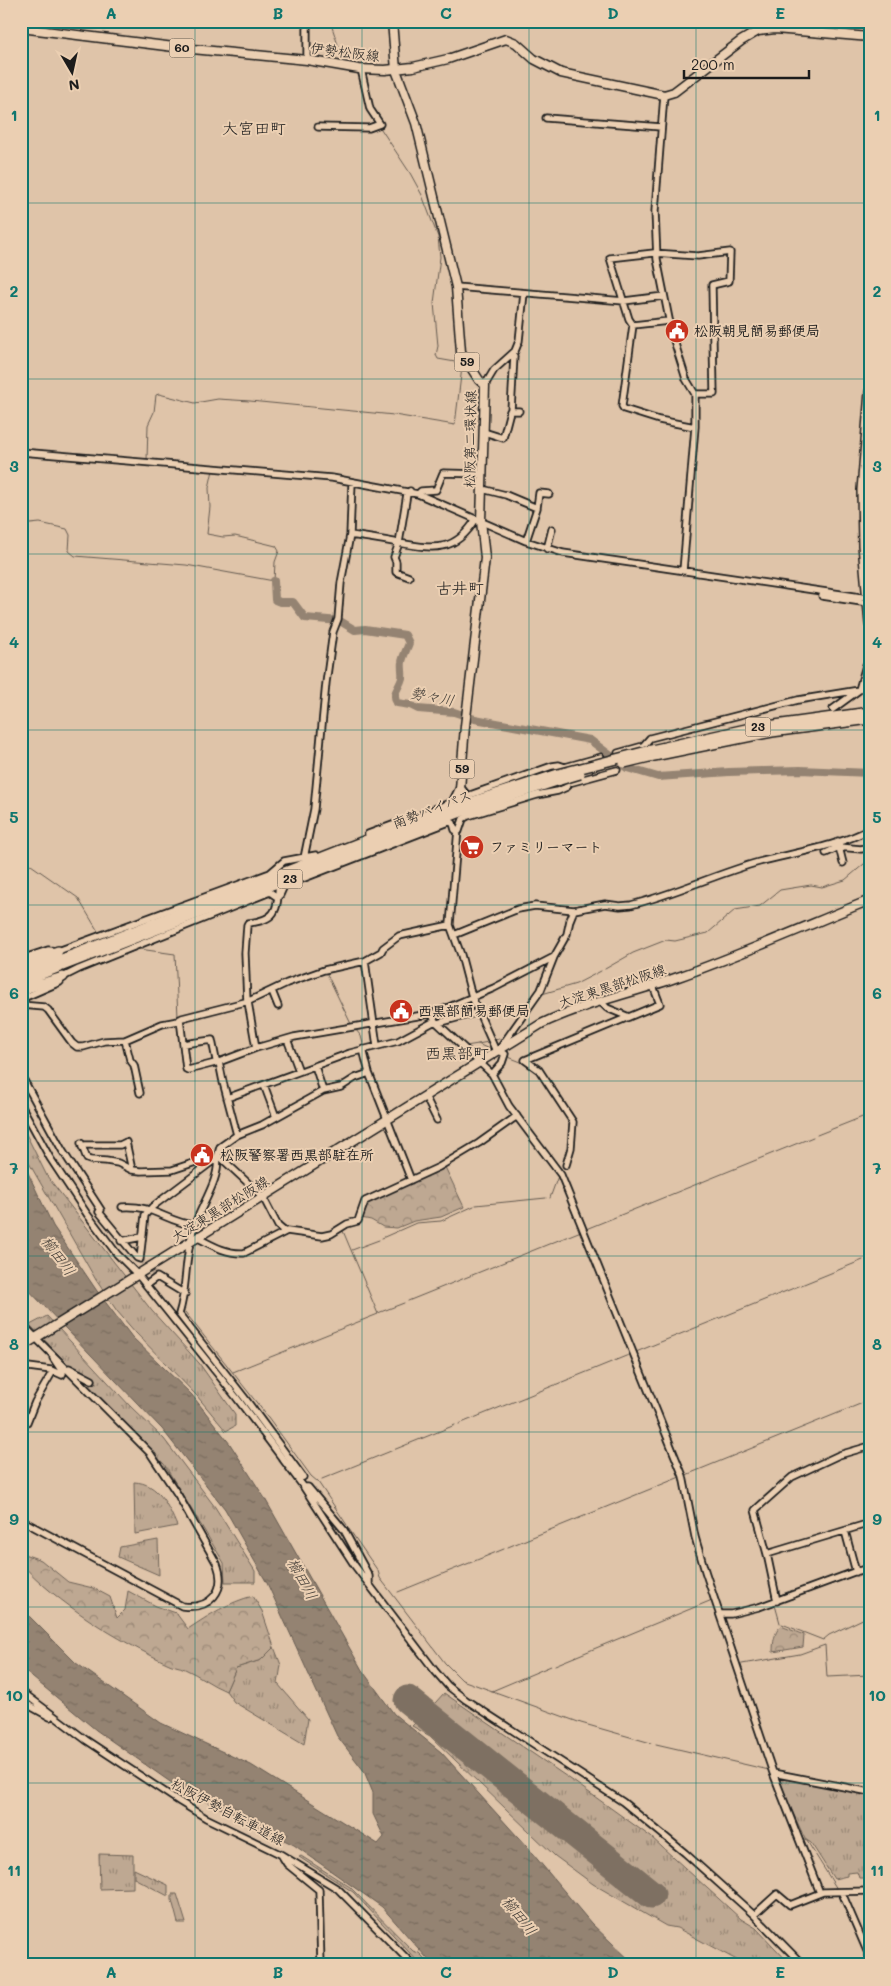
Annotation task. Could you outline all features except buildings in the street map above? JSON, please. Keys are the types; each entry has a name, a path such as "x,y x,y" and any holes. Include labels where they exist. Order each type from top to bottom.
{"highway":[{"path":"870,392 862,490 862,545 865,598 870,624"},
{"name":"南勢バイパス","path":"21,982 460,808 559,777 746,729 870,712"},
{"name":"南勢バイパス","path":"648,754 772,732 870,719"},
{"name":"南勢バイパス","path":"21,974 279,879"},
{"path":"21,966 58,951"},
{"path":"21,990 63,977"}],"main road":[{"name":"松阪第二環状線","path":"392,21 396,70 416,122 456,287 461,352 479,380 485,385 482,489 479,520 485,558 467,705 460,808"},
{"name":"伊勢松阪線","path":"21,28 182,48 307,60 362,69 396,70 448,59 506,39 516,43 534,59 561,73 664,95"},
{"path":"664,95 674,92 740,41 758,31 775,28 870,37"},
{"name":"大淀東黒部松阪線","path":"21,1348 480,1062 500,1053 542,1024 567,1012 693,972 870,900"}],"street":[{"path":"307,21 307,60"},
{"path":"318,127 378,126 370,109 362,69"},
{"path":"664,95 655,211 657,254 669,321 686,379 696,394 683,571"},
{"path":"546,118 661,127"},
{"path":"695,427 659,420 624,409 622,406 633,325 628,319 610,258 657,254 698,256 730,252 729,281 712,285 714,394 696,394"},
{"path":"456,287 640,303 664,296"},
{"path":"485,385 494,370 512,354 519,341 524,294"},
{"path":"633,325 669,321"},
{"path":"484,432 503,438 511,410 514,356 512,354"},
{"path":"511,410 519,411"},
{"path":"21,452 332,478 418,494 526,541 562,554 865,598"},
{"path":"418,494 421,491 436,490 440,476 443,473 482,474"},
{"path":"304,858 314,809 333,632 338,619 341,583 350,535 352,482"},
{"path":"482,489 506,495 538,508"},
{"path":"409,578 396,572 394,557 399,543 407,494 410,492"},
{"path":"526,541 538,508 539,493 549,494"},
{"path":"350,535 427,549 444,546 460,538 479,520"},
{"path":"547,549 552,529"},
{"path":"817,592 819,596 865,598"},
{"path":"833,709 859,690 866,665 870,664"},
{"path":"618,753 643,746 650,738 798,700 859,690"},
{"path":"21,959 48,950 58,951 100,938 270,873 284,861 311,857 452,802 457,791 463,790 467,795 470,795 552,766 559,765 565,767 601,757"},
{"path":"457,832 460,830 464,818 468,816 537,795 558,791 567,787 569,783 617,770"},
{"path":"460,808 450,925 472,997 495,1048 500,1053"},
{"path":"277,897 284,886 449,822 453,823 457,832"},
{"path":"454,935 518,908 535,906 574,910 605,904 620,906 640,903 731,870 838,844 870,829"},
{"path":"838,844 843,863"},
{"path":"826,853 838,844 861,849 870,847"},
{"path":"256,1048 248,1003 245,954 247,925 248,923 265,920 272,916 275,910 280,865"},
{"path":"21,999 60,982 63,977 107,955 270,892 277,897"},
{"path":"492,1074 500,1053 541,990 554,957 567,934 574,910"},
{"path":"21,1004 48,1010 72,1044 77,1047 104,1041 125,1040 182,1018 248,1003 324,970 365,961 381,952 383,948 399,936 450,925"},
{"path":"180,1020 186,1069 188,1070 219,1062 287,1039 435,1012 472,997 554,957"},
{"path":"365,961 377,1046"},
{"path":"566,1165 571,1148 572,1122 539,1070 525,1060 660,1004 653,986"},
{"path":"272,992 278,1006"},
{"path":"600,1001 607,1008 629,1017"},
{"path":"431,1012 437,1022 492,1074 517,1116 561,1175 683,1476 695,1537 772,1773 820,1893"},
{"path":"227,1098 364,1049 398,1041 437,1022 479,1012"},
{"path":"287,1039 299,1071"},
{"path":"125,1040 130,1060 134,1064 140,1093"},
{"path":"183,1044 212,1040 237,1135"},
{"path":"364,1049 369,1073 412,1180"},
{"path":"315,1066 322,1091"},
{"path":"303,1477 244,1397 180,1318 178,1314 184,1294 187,1253 194,1225 217,1174 217,1156 220,1147 237,1135 276,1117 322,1091 340,1087 355,1078 369,1073"},
{"path":"21,1075 62,1150 100,1210 98,1212 137,1258 140,1258 145,1215 149,1209 217,1156"},
{"path":"264,1084 276,1117"},
{"path":"425,1096 437,1120"},
{"path":"21,1105 50,1158 75,1197 117,1254 146,1285 236,1397 303,1486 355,1566 429,1664 448,1686 466,1700 623,1802 685,1853 754,1915 803,1965"},
{"path":"198,1238 231,1252 244,1253 285,1232 322,1236 331,1234 347,1224 358,1221 365,1201 412,1180 458,1156 517,1116"},
{"path":"132,1170 126,1142 120,1144 81,1145 90,1160 112,1162 132,1170 172,1170 217,1156"},
{"path":"217,1156 261,1198 278,1226 285,1232"},
{"path":"122,1207 133,1206 149,1209 194,1225"},
{"path":"121,1240 142,1237"},
{"path":"146,1285 157,1277 184,1294"},
{"path":"21,1323 38,1338 144,1447 160,1467 217,1564 220,1572 218,1591 208,1601 196,1607 182,1606 24,1521 21,1515"},
{"path":"21,1366 52,1370 62,1374 53,1355"},
{"path":"67,1368 92,1380"},
{"path":"21,1427 27,1422 53,1371"},
{"path":"777,1601 767,1554 754,1510 792,1477 839,1455 870,1446"},
{"path":"303,1486 308,1487 344,1530 369,1576 369,1584"},
{"path":"767,1554 870,1524"},
{"path":"845,1531 856,1572"},
{"path":"720,1614 746,1611 870,1568"},
{"name":"松阪伊勢自転車道線","path":"21,1691 86,1740 180,1802 206,1818 282,1855 338,1889 413,1965"},
{"path":"21,1701 58,1720"},
{"path":"772,1773 870,1792"},
{"path":"282,1855 287,1864 319,1890 321,1965"},
{"path":"754,1915 777,1894 790,1905 820,1893 870,1891"},
{"path":"842,1893 870,1958"}],"green space":[{"path":"21,1124 47,1176 152,1311 199,1363 235,1414 235,1426 226,1431 197,1396 117,1311 96,1280 21,1149"},
{"path":"445,1167 464,1207 441,1217 414,1221 397,1228 383,1227 371,1220 361,1218 366,1203"},
{"path":"47,1316 130,1406 164,1439 215,1507 255,1571 255,1582 225,1582 224,1563 164,1464 30,1325"},
{"path":"134,1482 150,1486 162,1497 177,1526 135,1534"},
{"path":"158,1540 159,1575 118,1557 120,1547"},
{"path":"21,1553 41,1560 68,1582 93,1588 110,1597 117,1618 125,1610 128,1591 156,1606 176,1613 188,1629 227,1605 253,1596 262,1611 274,1647 261,1660 236,1668 226,1691 190,1671 169,1664 129,1644 89,1620 35,1578 21,1563"},
{"path":"781,1626 804,1635 803,1647 773,1652 775,1634"},
{"path":"274,1647 281,1665 278,1684 308,1719 304,1744 234,1702 226,1691 236,1668 261,1660"},
{"path":"444,1693 651,1837 741,1919 756,1928 791,1965 746,1965 677,1928 666,1926 593,1884 555,1856 430,1736 412,1726 422,1716 649,1898 654,1893 624,1869 628,1864 623,1860 616,1863 427,1712"},
{"path":"776,1776 870,1795 870,1878 859,1878 857,1872 847,1873 847,1876 834,1879 811,1843 805,1839"},
{"path":"99,1854 133,1855 133,1888 100,1889"},
{"path":"301,1856 350,1887 413,1951 419,1953 431,1965 421,1965 353,1892 299,1857"},
{"path":"134,1869 168,1885 168,1896 134,1878"},
{"path":"172,1894 177,1894 186,1923 178,1923"}],"water":[{"name":"櫛田川","path":"21,1158 53,1226 97,1291 132,1337 192,1395 230,1444 264,1497 362,1670 394,1714 441,1752 527,1847 591,1923 635,1965 433,1965 382,1907 294,1845 176,1786 96,1730 21,1668 21,1608 76,1663 161,1723 251,1765 378,1844 384,1837 373,1814 373,1793 364,1771 337,1736 267,1583 225,1509 162,1429 21,1282"}],"waterway":[{"path":"330,21 344,63"},
{"path":"147,460 148,425 154,412 156,395 159,394 195,403 218,399 250,401 394,415 455,425 461,363 438,359 436,355 438,346 434,303 440,257 438,237 422,195 379,126"},
{"name":"勢々川","path":"21,525 40,523 67,529 70,535 69,551 75,556 186,565 274,581 275,562 279,551 276,546 235,536 223,537 207,534 210,507 209,488 213,470"},
{"name":"勢々川","path":"274,581 275,600 293,602 305,618 340,621 355,630 365,629 405,635 409,643 403,657 402,678 395,693 397,703 410,705 418,709 454,712 475,719 590,740 627,768 658,777 800,770 870,773"},
{"path":"21,858 78,898 99,933"},
{"path":"605,969 633,953 666,940 675,941 708,933 735,910 760,906 780,890 811,885 822,887 845,880 870,859"},
{"path":"110,960 139,949 175,954 178,1017"},
{"path":"542,994 576,984 601,971"},
{"path":"326,972 351,1024"},
{"path":"284,988 294,983"},
{"path":"355,1029 361,1036 364,1048"},
{"path":"511,1038 515,1031"},
{"path":"494,1040 504,1038"},
{"path":"478,1044 488,1042"},
{"path":"466,1046 478,1044 491,1050"},
{"path":"506,1056 526,1064"},
{"path":"817,1135 870,1114"},
{"path":"586,1229 813,1137"},
{"path":"550,1198 558,1176"},
{"path":"476,1205 546,1198"},
{"path":"382,1238 416,1223 441,1221 474,1206"},
{"path":"233,1372 378,1314 343,1231 337,1234"},
{"path":"408,1301 581,1231"},
{"path":"318,1238 328,1238"},
{"path":"352,1250 379,1240"},
{"path":"636,1352 863,1260"},
{"path":"378,1313 404,1303"},
{"path":"185,1312 268,1417 311,1476 318,1482 347,1525"},
{"path":"459,1424 631,1354"},
{"path":"686,1475 870,1400"},
{"path":"322,1479 455,1425"},
{"path":"508,1547 680,1477"},
{"path":"349,1529 378,1571 380,1578 445,1663 462,1680 581,1723 651,1743"},
{"path":"398,1592 504,1549"},
{"path":"555,1665 712,1600 717,1615"},
{"path":"770,1606 775,1605 780,1623"},
{"path":"782,1624 823,1640 829,1635 869,1616"},
{"path":"742,1664 800,1654 825,1645 827,1677 870,1675"},
{"path":"492,1691 551,1666"},
{"path":"656,1744 769,1770"},
{"path":"787,1800 802,1839 807,1841 837,1889"},
{"path":"839,1895 870,1965"}],"runway":[{"path":"408,1700 651,1894"}],"tunnel":[{"path":"140,1259 157,1277"}],"place":[{"name":"松阪朝見簡易郵便局","path":"677,331"},
{"name":"ファミリーマート","path":"472,847"},
{"name":"西黒部簡易郵便局","path":"401,1011"},
{"name":"松阪警察署西黒部駐在所","path":"202,1155"}],"district":[{"name":"大宮田町","path":"254,128"},
{"name":"古井町","path":"460,588"},
{"name":"西黒部町","path":"457,1053"}]}
